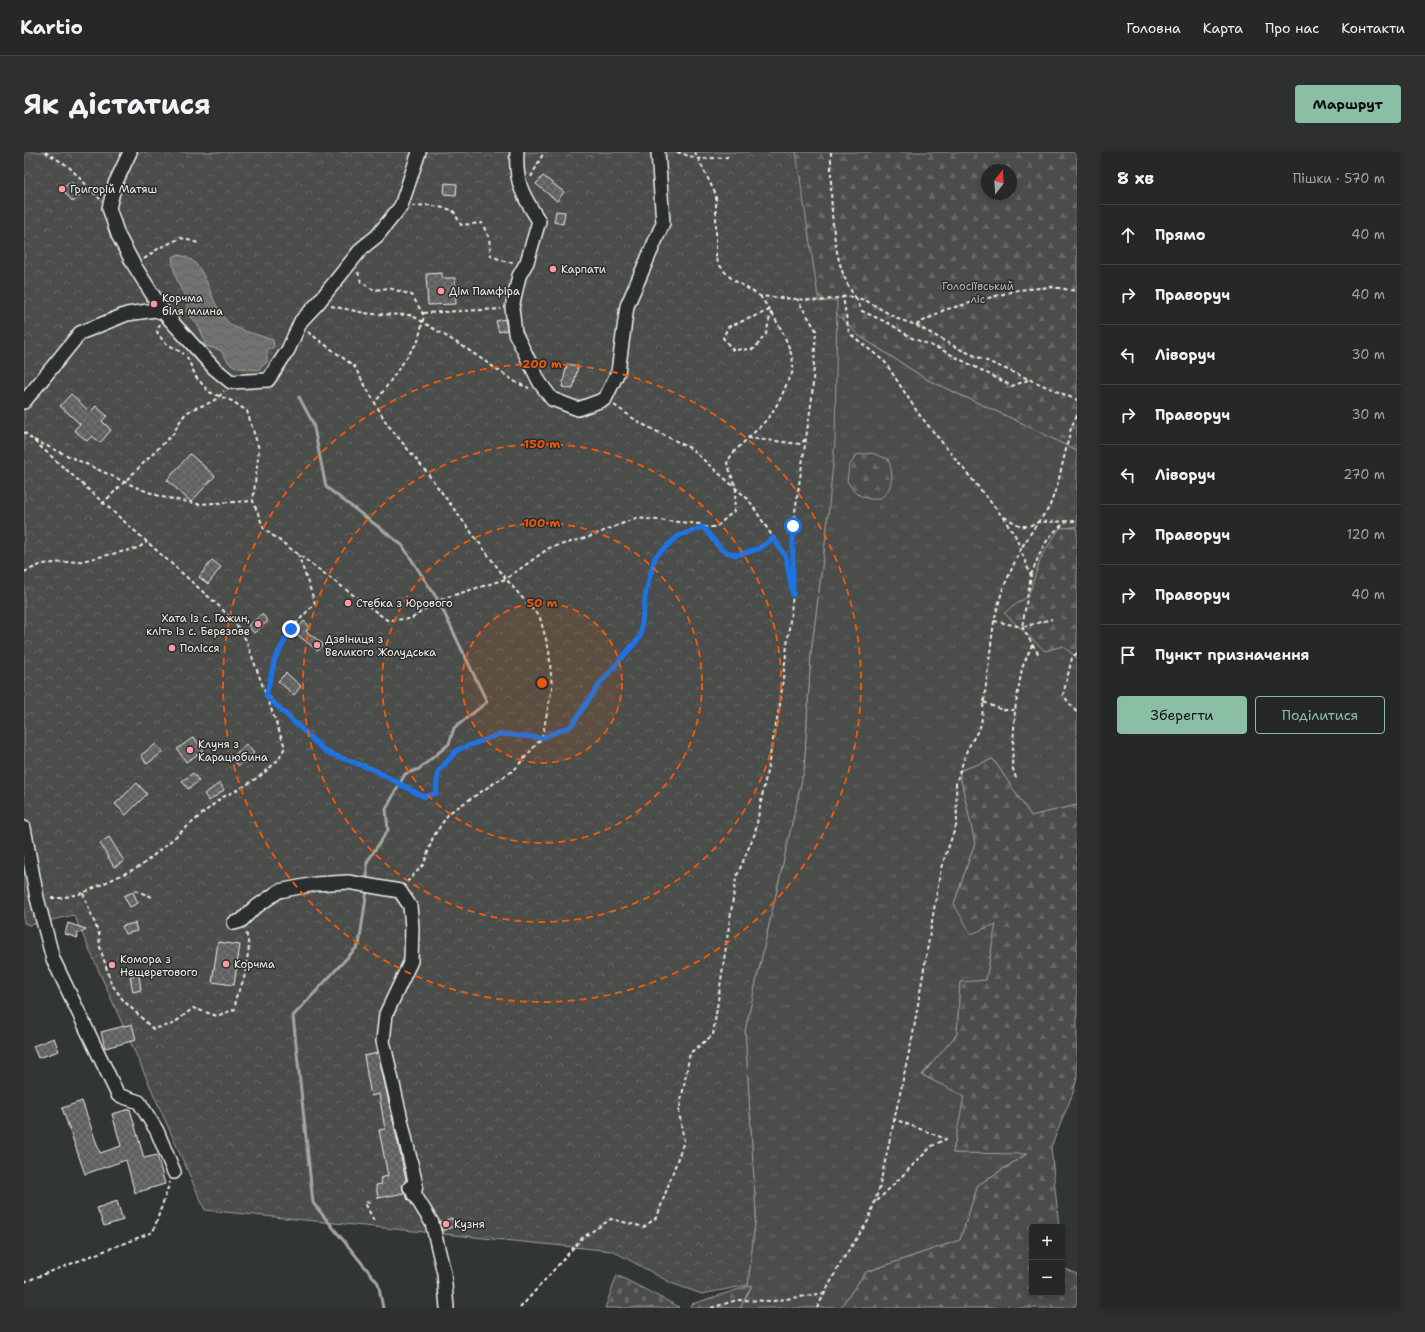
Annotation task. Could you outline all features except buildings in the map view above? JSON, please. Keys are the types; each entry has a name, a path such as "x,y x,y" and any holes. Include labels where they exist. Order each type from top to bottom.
{"street":[{"path":"130,152 115,184 109,208 118,235 134,265 165,315 214,368 231,382 268,380 288,350 301,320 318,303 362,248 376,236 401,206 419,152"},
{"path":"517,152 517,176 523,196 539,221 527,262 519,276 512,308 515,333 540,383 552,399 578,409 605,399 618,372 627,306 663,223 658,152"},
{"path":"24,402 80,333 127,314 155,310 165,315"},
{"path":"24,828 37,898 53,959 118,1095 139,1102 157,1132 174,1172"},
{"path":"234,922 241,921 253,909 279,891 315,884 348,882 400,891 410,906 412,927 411,961 386,1014 383,1041 416,1184 411,1189 432,1223 444,1273 447,1308"}],"path":[{"path":"45,152 68,166 109,208"},
{"path":"523,196 544,152"},
{"path":"676,152 700,159 728,157"},
{"path":"400,891 424,864 433,837 449,813 514,770 542,738 571,726 601,682 640,637 646,592 655,557 678,536 703,527 716,527 734,511 736,488 727,463 732,454 764,423 779,404 793,369 789,350 770,311 760,296 732,279 723,270 716,259 716,195 700,159 695,152"},
{"path":"831,152 833,219 841,270 848,289 856,298 862,311 890,324 912,338 940,349 1012,386 1028,380"},
{"path":"401,206 430,205 453,210 461,225 482,223 489,238 491,256 507,262 527,262"},
{"path":"134,265 158,248 181,238 198,243"},
{"path":"357,270 361,282 374,290 389,288 412,295 423,313 423,322 418,341 375,404"},
{"path":"916,325 944,310 1018,290 1052,288 1077,291"},
{"path":"760,296 819,301 848,296 865,300 898,319 916,325 957,348 1077,400"},
{"path":"843,297 849,333 885,362 918,413 1002,516 1015,535 1031,576"},
{"path":"520,1308 582,1238 611,1219 644,1227 657,1217 684,1141 679,1112 690,1053 713,1035 736,878 755,833 780,704 793,595 793,526 812,398 816,330 798,299"},
{"path":"318,303 370,314 411,315 517,383 531,389"},
{"path":"423,313 512,308"},
{"path":"770,311 766,334 754,349 733,350 723,338 728,327 770,311"},
{"path":"165,315 160,322 157,332 164,342 186,355 196,377 209,392 232,401 247,411 259,448 253,501 264,529 387,620 411,619 438,600 506,579 549,548 589,537 636,518 700,524 722,550 736,555 761,548 773,538"},
{"path":"299,325 354,366 386,424 425,470 506,579 540,618 549,650 552,688 542,738"},
{"path":"102,504 173,434 180,421 188,412 204,406 220,396 231,382"},
{"path":"605,399 640,423 690,448 748,498 786,557 793,595"},
{"path":"817,1308 841,1262 868,1221 875,1202 913,1034 941,868 957,823 956,783 967,750 981,725 994,621 1002,591 1020,550 1049,508 1058,484 1071,428 1077,415"},
{"path":"24,432 235,623 246,640 285,747 279,758 253,781 221,798 141,866 83,893 61,898 37,898"},
{"path":"748,438 801,444 807,437"},
{"path":"30,438 124,482 162,497 198,504 253,501"},
{"path":"1002,516 1014,524 1021,526 1029,526 1038,522 1077,521"},
{"path":"1039,655 1022,627 1031,576 1043,546 1052,532 1067,521"},
{"path":"24,572 42,564 82,562 138,548 147,542"},
{"path":"266,696 275,659 291,629 315,603 298,554"},
{"path":"994,621 1022,627 1052,619"},
{"path":"1016,778 1012,766 1015,710 1022,668 1032,645"},
{"path":"1077,653 1072,658 1063,695 1077,713"},
{"path":"266,696 326,752 374,770 424,797 436,793 438,772 457,750 500,734 542,738"},
{"path":"984,702 1002,710 1015,710"},
{"path":"135,890 154,898"},
{"path":"83,893 99,934 100,947 111,983 123,1000 153,1029 173,1024 193,1008 217,1016 235,1009 236,997 244,979 249,947 246,932 248,926"},
{"path":"875,1202 932,1146 946,1139 894,1119"},
{"path":"24,1282 153,1232 174,1172"},
{"path":"370,1201 365,1203 374,1221"},
{"path":"711,1308 737,1300 773,1301 825,1293"}],"green space":[{"path":"24,152 796,152 819,302 837,300 835,441 827,527 811,653 804,770 745,1031 756,1213 748,1285 702,1294 671,1283 613,1251 205,1210 74,915 29,925 24,923"},
{"name":"Голосіївський ліс","path":"767,152 1077,152 1077,451 1024,424 928,380 858,335 807,284"},
{"path":"807,284 858,335 928,380 1024,424 1077,451 1077,527 1060,528 1063,646 1077,658 1077,805 1031,816 993,759 959,771 975,843 954,904 996,924 986,981 960,982 957,1034 922,1075 965,1096 953,1153 1028,1153 978,1185 960,1240 866,1272 840,1308 740,1308 752,1286 748,1285 756,1213 745,1031 804,770 811,653 827,527"},
{"path":"872,453 888,459 892,478 887,492 881,497 874,499 866,498 856,493 847,481 849,467 856,455"},
{"path":"1077,527 1077,658 1063,646 1045,651 1004,613 1028,596 1042,555 1060,528"},
{"path":"993,759 1031,816 1077,805 1077,1078 1073,1093 1051,1147 1059,1224 1029,1224 1029,1296 1065,1296 1065,1268 1077,1274 1077,1308 840,1308 866,1272 960,1240 978,1185 1027,1154 953,1153 964,1096 922,1075 957,1034 960,982 986,980 996,924 971,934 954,904 975,843 959,771"},
{"path":"617,1275 679,1307 605,1308"},
{"path":"752,1285 740,1308 690,1308 692,1304"}],"water":[{"path":"177,255 188,258 196,264 202,272 216,305 230,324 244,331 273,340 274,347 267,351 267,362 258,370 239,368 230,364 220,350 205,346 199,327 186,312 188,299 184,295 179,285 175,274 172,257"}],"waterway":[{"path":"299,397 313,423 326,487 402,545 438,600 487,702 454,728 449,744 419,769 405,774 386,809 388,830 367,862 367,882"},
{"path":"367,890 359,945 293,1016 313,1203 378,1283 383,1308"}],"place":[{"name":"Григорій Матяш","path":"62,189"},
{"name":"Карпати","path":"553,269"},
{"name":"Дім Памфіра","path":"441,291"},
{"name":"Корчма біля млина","path":"154,304"},
{"name":"Стебка з Юрового","path":"348,603"},
{"name":"Хата із с. Гажин, кліть із с. Березове","path":"258,624"},
{"name":"Дзвіниця з Великого Жолудська","path":"317,645"},
{"name":"Полісся","path":"172,648"},
{"name":"Клуня з Карацюбина","path":"190,750"},
{"name":"Корчма","path":"226,964"},
{"name":"Комора з Нещеретового","path":"112,965"},
{"name":"Кузня","path":"446,1224"}],"route":[{"path":"291,629 275,659 266,696 326,752 374,770 424,797 436,793 438,772 457,750 500,734 542,738 571,726 601,682 640,637 646,592 655,557 678,536 703,527 722,550 736,555 761,548 773,538 786,557 793,595 793,526"}]}
